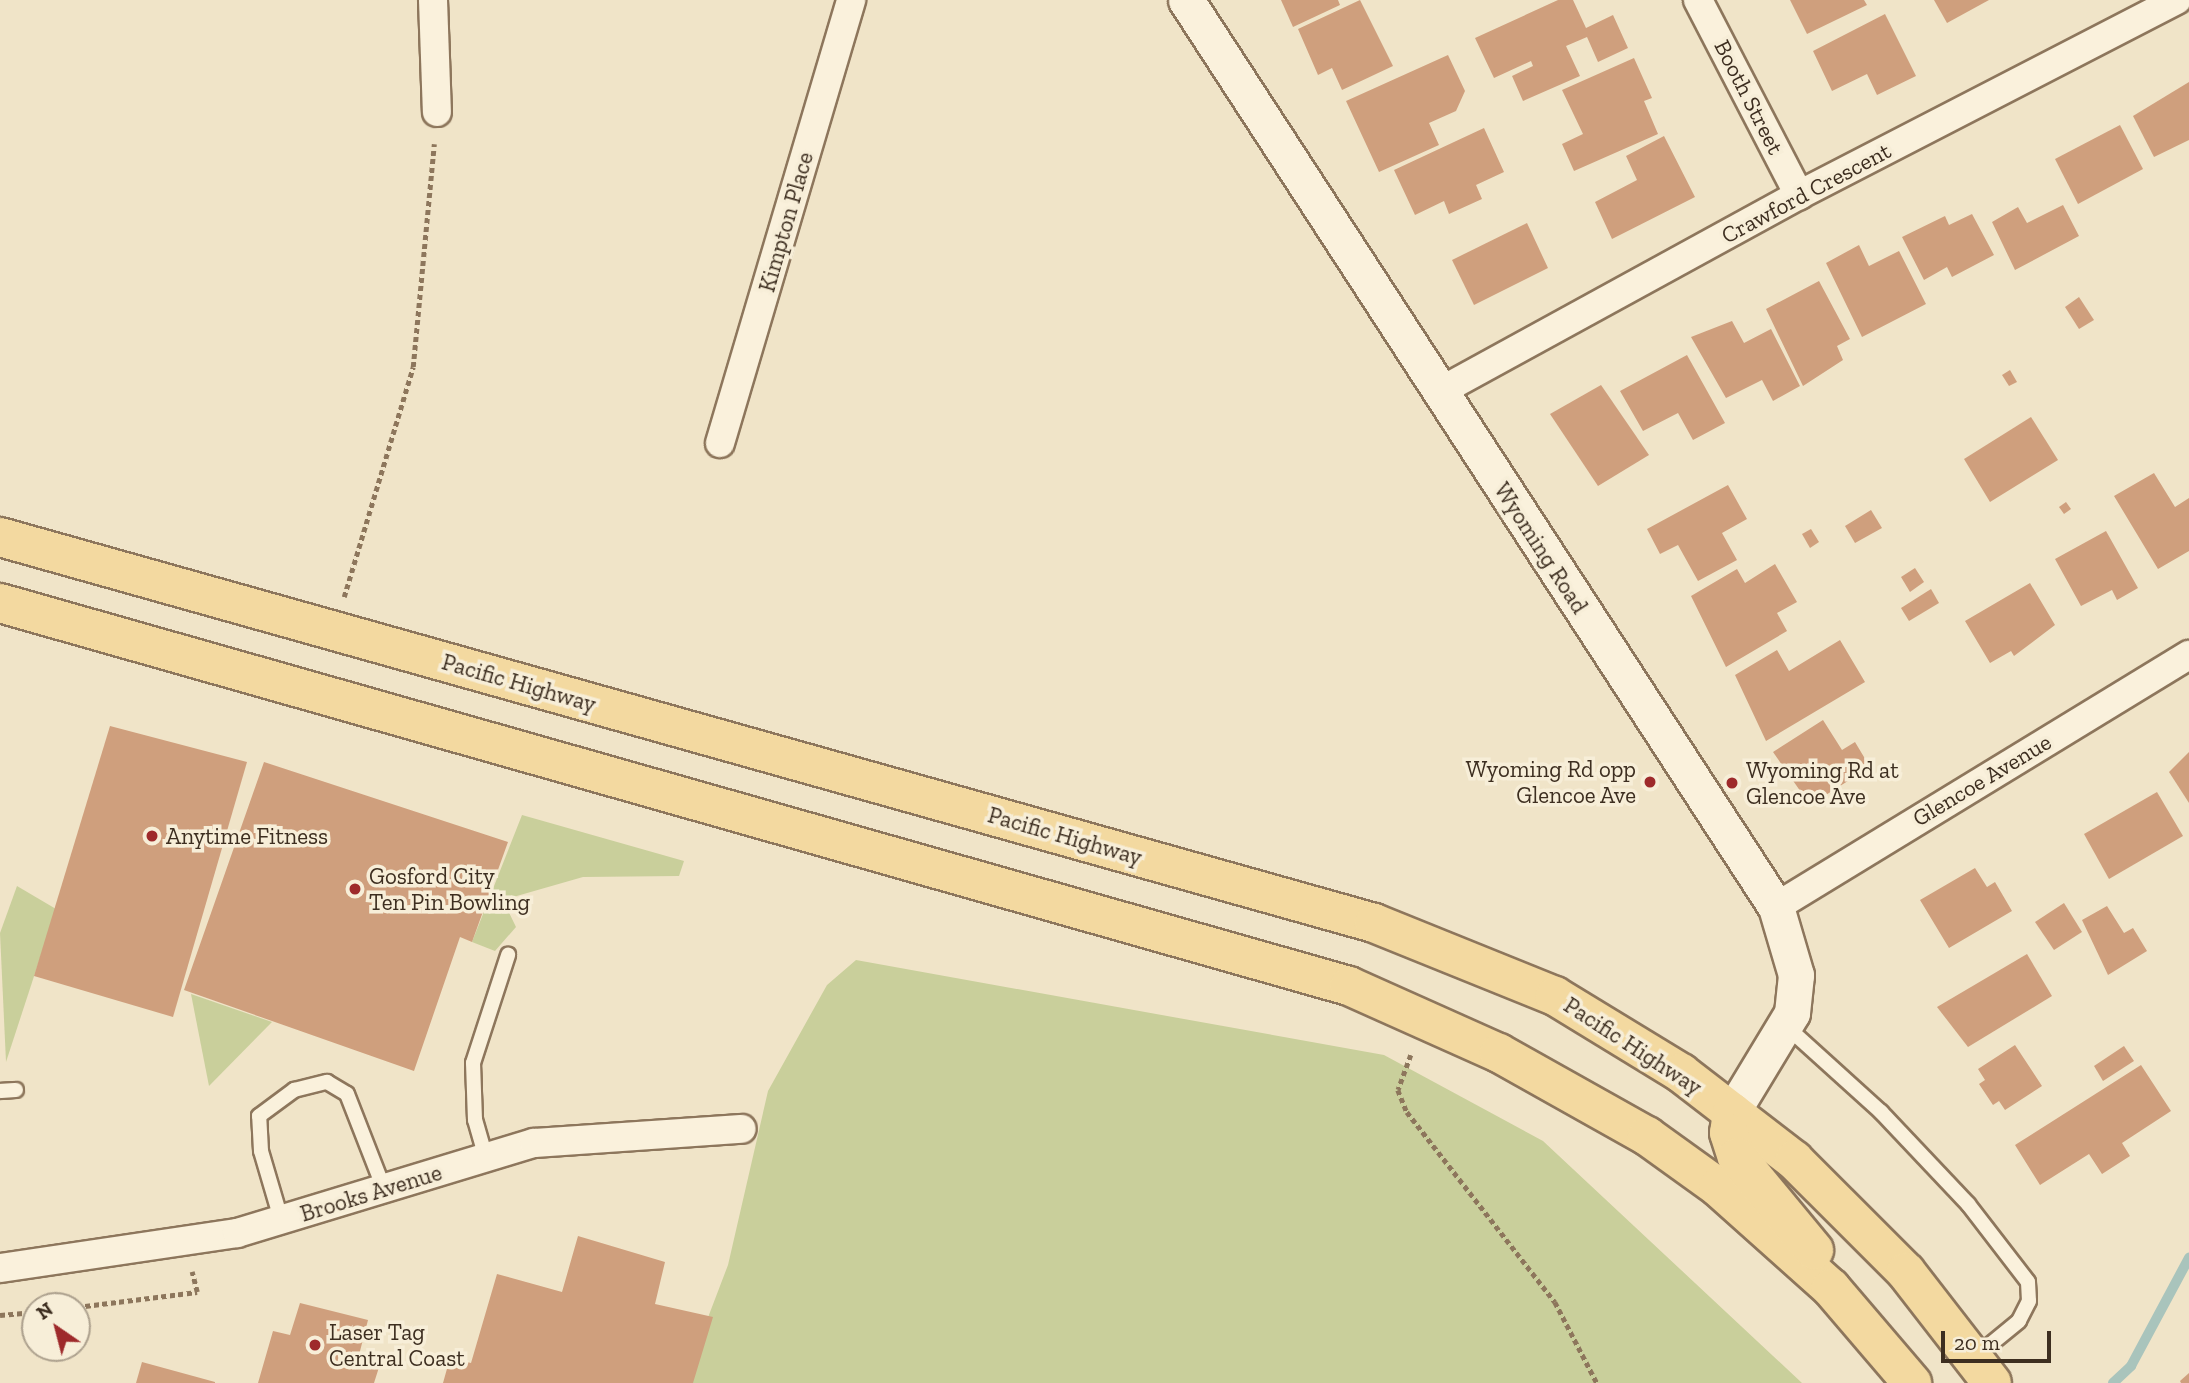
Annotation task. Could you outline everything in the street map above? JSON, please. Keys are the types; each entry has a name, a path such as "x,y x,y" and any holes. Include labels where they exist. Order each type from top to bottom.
{"main road":[{"name":"Pacific Highway","path":"0,537 1374,923 1555,996 1626,1035 1732,1112 1833,1195 1983,1370"},
{"path":"0,603 1349,986 1499,1053 1647,1136 1718,1187 1831,1288 1912,1383"},
{"path":"1732,1112 1729,1133 1737,1157 1808,1240 1831,1288"}],"street":[{"path":"433,0 436,112"},
{"name":"Kimpton Place","path":"720,443 851,0"},
{"name":"Wyoming Road","path":"1186,0 1776,907 1796,975 1787,1027 1732,1112"},
{"name":"Booth Street","path":"1698,0 1799,195"},
{"name":"Crawford Crescent","path":"1439,392 1799,195 2176,0"},
{"name":"Glencoe Avenue","path":"1776,907 2189,654"},
{"name":"Brooks Avenue","path":"0,1268 184,1244 281,1219 534,1143 742,1129"}],"lane":[{"path":"486,1158 475,1120 473,1063 508,955"},
{"path":"1787,1027 1959,1194 2028,1282 2020,1321 1983,1370"},
{"path":"281,1219 261,1151 259,1116 294,1090 327,1082 346,1094 384,1189"},
{"path":"0,1091 16,1090"}],"path":[{"path":"334,631 413,367 436,112"},
{"path":"1411,1054 1398,1090 1407,1112 1555,1302 1597,1383"},
{"path":"91,1305 197,1293 184,1244"},
{"path":"0,1315 21,1313"}],"green space":[{"path":"522,815 684,861 679,876 583,877 503,900 516,927 495,951 472,942"},
{"path":"17,886 56,909 6,1062 0,933"},
{"path":"856,960 1384,1055 1543,1141 1802,1383 683,1383 728,1265 768,1091 827,985"},
{"path":"191,994 272,1022 209,1086"}],"building":[{"path":"1281,0 1338,0 1340,5 1293,27"},
{"path":"1360,0 1393,66 1342,90 1332,68 1318,75 1298,29"},
{"path":"1558,0 1573,0 1586,28 1613,15 1628,48 1598,62 1587,37 1566,46 1580,76 1523,101 1512,76 1533,66 1531,61 1494,78 1475,38"},
{"path":"1790,0 1864,0 1867,5 1807,34"},
{"path":"1934,0 1989,0 1947,23"},
{"path":"1885,14 1916,76 1877,95 1867,74 1832,91 1813,51"},
{"path":"1448,55 1465,91 1456,111 1429,123 1439,145 1379,172 1346,101"},
{"path":"1634,58 1652,98 1644,101 1658,134 1574,171 1562,144 1583,134 1562,90"},
{"path":"2189,82 2189,140 2154,157 2133,116"},
{"path":"2120,125 2143,169 2078,204 2055,159"},
{"path":"1484,128 1504,172 1476,185 1482,199 1449,214 1444,201 1415,215 1394,170"},
{"path":"1664,136 1695,197 1612,239 1595,202 1637,180 1626,156"},
{"path":"2063,205 2079,236 2015,270 1992,222 2018,207 2027,223"},
{"path":"1972,214 1994,255 1952,277 1947,267 1924,280 1902,237 1945,216 1949,225"},
{"path":"1527,223 1548,268 1474,305 1452,260"},
{"path":"1859,245 1869,266 1899,251 1926,304 1862,337 1826,263"},
{"path":"1819,281 1850,339 1837,346 1843,360 1803,386 1766,309"},
{"path":"2079,297 2094,320 2079,329 2065,307"},
{"path":"1732,321 1744,343 1771,329 1800,386 1773,401 1762,380 1726,398 1691,337"},
{"path":"1687,355 1725,423 1693,440 1678,413 1643,431 1620,391"},
{"path":"2010,370 2017,382 2009,386 2002,375"},
{"path":"1601,385 1649,455 1598,486 1550,414"},
{"path":"2031,417 2058,460 1990,502 1964,459"},
{"path":"2154,473 2175,507 2189,498 2189,551 2158,569 2114,496"},
{"path":"1728,485 1747,519 1722,533 1737,560 1698,581 1678,545 1660,554 1647,529"},
{"path":"2066,502 2071,509 2064,514 2059,507"},
{"path":"1871,510 1882,528 1855,543 1845,526"},
{"path":"1811,529 1819,542 1810,548 1802,534"},
{"path":"2106,531 2138,588 2117,600 2112,590 2081,606 2055,559"},
{"path":"1775,564 1797,602 1777,613 1787,631 1726,667 1691,596 1737,569 1745,583"},
{"path":"1915,568 1924,582 1910,592 1901,577"},
{"path":"2030,583 2055,625 2014,656 2011,651 1990,663 1965,621"},
{"path":"1931,589 1939,603 1909,621 1901,608"},
{"path":"1840,640 1865,682 1766,741 1735,675 1777,650 1789,671"},
{"path":"1823,720 1842,750 1855,742 1870,767 1810,805 1773,752"},
{"name":"Anytime Fitness","path":"110,726 247,762 173,1017 34,976"},
{"path":"2189,752 2189,803 2169,772"},
{"name":"Gosford City Ten Pin Bowling","path":"264,762 508,842 472,942 460,937 414,1071 184,990"},
{"path":"2157,792 2183,836 2109,879 2084,834"},
{"path":"1975,868 1987,887 1995,882 2012,911 1949,948 1920,900"},
{"path":"2064,903 2082,932 2054,950 2035,922"},
{"path":"2107,906 2124,933 2133,928 2147,951 2108,975 2082,920"},
{"path":"2027,954 2052,996 1968,1047 1937,1007"},
{"path":"2015,1045 2042,1086 2005,1110 1999,1101 1993,1105 1979,1084 1985,1080 1978,1069"},
{"path":"2124,1046 2134,1061 2103,1081 2094,1066"},
{"path":"2141,1065 2171,1111 2122,1143 2130,1156 2102,1174 2089,1154 2040,1185 2015,1145"},
{"path":"578,1236 665,1262 655,1304 713,1317 693,1383 443,1383 450,1358 471,1363 497,1274 562,1292"},
{"name":"Laser Tag Central Coast","path":"300,1303 368,1320 359,1355 381,1361 374,1383 258,1383 273,1331 290,1335"},
{"path":"142,1362 215,1382 215,1383 136,1383"},
{"path":"2189,1373 2189,1383 2181,1383 2180,1381"}],"waterway":[{"path":"2113,1383 2131,1366 2189,1258"}],"place":[{"name":"Wyoming Rd opp Glencoe Ave","path":"1650,782"},
{"name":"Wyoming Rd at Glencoe Ave","path":"1732,783"},
{"name":"Anytime Fitness","path":"152,836"},
{"name":"Gosford City Ten Pin Bowling","path":"355,889"},
{"name":"Laser Tag Central Coast","path":"315,1345"}]}
